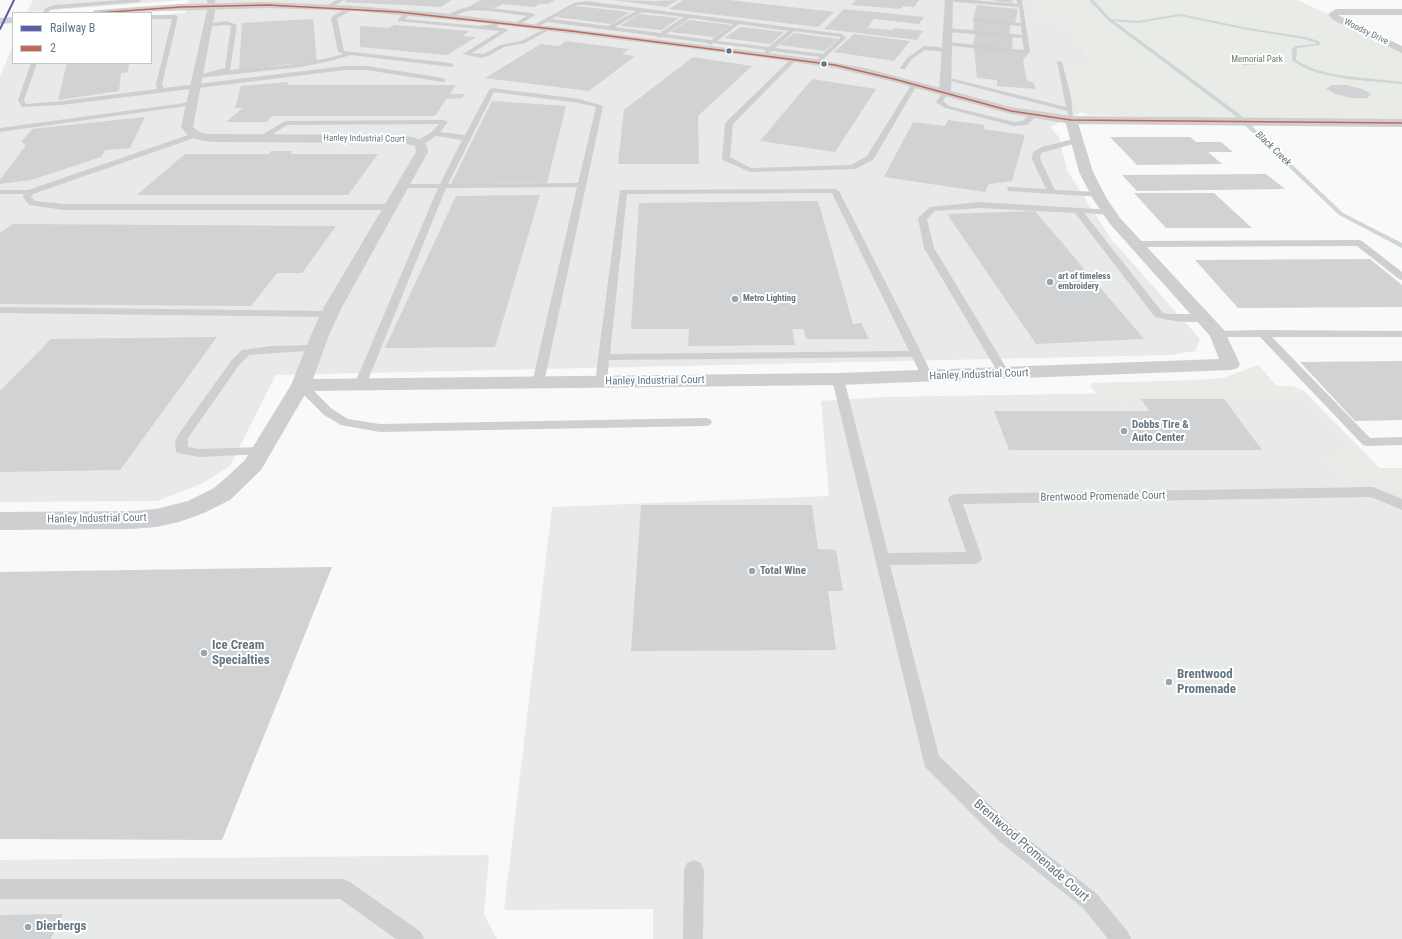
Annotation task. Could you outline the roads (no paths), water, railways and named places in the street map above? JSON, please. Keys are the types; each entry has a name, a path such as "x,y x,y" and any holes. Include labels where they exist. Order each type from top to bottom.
{"street":[{"path":"945,94 949,0"},
{"path":"194,135 190,133 187,128 212,3"},
{"path":"107,12 212,3 351,9 405,17 445,14 535,26 548,24 600,34 703,48 766,52 794,59 820,59 945,94 1032,116 1070,115 1216,120 1402,123"},
{"name":"Woodsy Drive","path":"1402,12 1336,12 1332,14 1336,18 1402,50"},
{"path":"0,21 12,20"},
{"name":"Hanley Industrial Court","path":"301,385 927,377 1231,364 1218,334 1115,221 1098,196 1086,172 1070,115"},
{"name":"Hanley Industrial Court","path":"0,521 132,520 156,518 179,513 196,507 222,494 237,481 253,464 301,385 330,314 422,152 422,146 419,143 390,138 216,138 194,135"}],"lane":[{"path":"45,12 48,9 55,7 139,0"},
{"path":"323,8 334,0"},
{"path":"323,8 341,0"},
{"path":"903,68 909,59 924,48 947,47 1027,52 1020,3 955,0"},
{"path":"405,17 479,28 490,27 505,30 466,54 476,56 486,55 502,46 523,42 548,24 576,4 586,3 793,29 842,36 843,38 820,59 766,52 713,41 609,28 548,24"},
{"path":"445,14 472,8 532,14 517,24"},
{"path":"351,9 338,14 334,18 341,52 451,65"},
{"path":"600,34 641,10"},
{"path":"650,41 662,35 690,16"},
{"path":"152,18 175,17 159,84 161,90"},
{"path":"975,20 1023,25"},
{"path":"490,27 500,22"},
{"path":"703,48 739,22"},
{"path":"34,64 21,100 24,106 61,103 161,90 196,81 228,69 234,24 208,25"},
{"path":"766,52 793,29"},
{"path":"948,30 1025,37"},
{"path":"216,73 316,63 348,54"},
{"path":"794,59 729,123 726,158 750,170 852,167 870,158 914,85"},
{"path":"946,79 1070,115 1059,62"},
{"path":"196,81 345,68 366,68 443,80"},
{"path":"360,385 443,186 492,90 579,101 600,106 538,382"},
{"path":"0,130 192,104"},
{"path":"261,138 285,123 444,122 435,134 419,143"},
{"path":"435,134 467,138"},
{"path":"0,192 29,192 194,135"},
{"path":"1052,192 1036,159 1037,152 1077,140"},
{"path":"402,186 582,185"},
{"path":"1012,189 1098,196"},
{"path":"602,382 623,192 835,191 927,377"},
{"path":"29,192 26,197 32,203 64,207 220,209 390,207"},
{"path":"1004,374 929,248 922,218 933,209 980,205 1109,212"},
{"path":"1077,210 1159,315 1168,318 1204,318"},
{"path":"1137,244 1359,243 1402,277"},
{"path":"0,310 330,314"},
{"path":"1262,333 1367,442 1402,441"},
{"path":"1218,334 1402,334"},
{"path":"261,451 199,452 181,450 182,438 235,363 246,352 271,349 315,348"},
{"path":"604,357 916,354"},
{"name":"Brentwood Promenade Court","path":"838,379 883,559 931,762 1006,834 1090,902 1121,939"},
{"path":"301,385 328,412 345,422 380,428 706,422"},
{"name":"Brentwood Promenade Court","path":"883,559 975,558 955,499 1373,492 1402,505"},
{"path":"693,939 694,870"},
{"path":"0,889 343,889 414,939"}],"waterway":[{"name":"Black Creek","path":"1091,0 1110,20"},
{"path":"1110,20 1138,22 1180,15 1248,29 1305,38 1318,42 1318,45 1296,47 1294,50 1294,60 1303,66 1329,74 1402,83"},
{"name":"Black Creek","path":"1110,20 1235,113 1341,214 1402,246"}],"rail line":[{"name":"B","path":"0,29 14,0"}],"place":[{"name":"art of timeless embroidery","path":"1050,282"},
{"name":"Metro Lighting","path":"735,299"},
{"name":"Dobbs Tire & Auto Center","path":"1124,431"},
{"name":"Total Wine","path":"752,571"},
{"name":"Ice Cream Specialties","path":"204,653"},
{"name":"Brentwood Promenade","path":"1169,682"},
{"name":"Dierbergs","path":"28,927"}],"park label":[{"name":"Memorial Park","path":"1257,60"}]}
